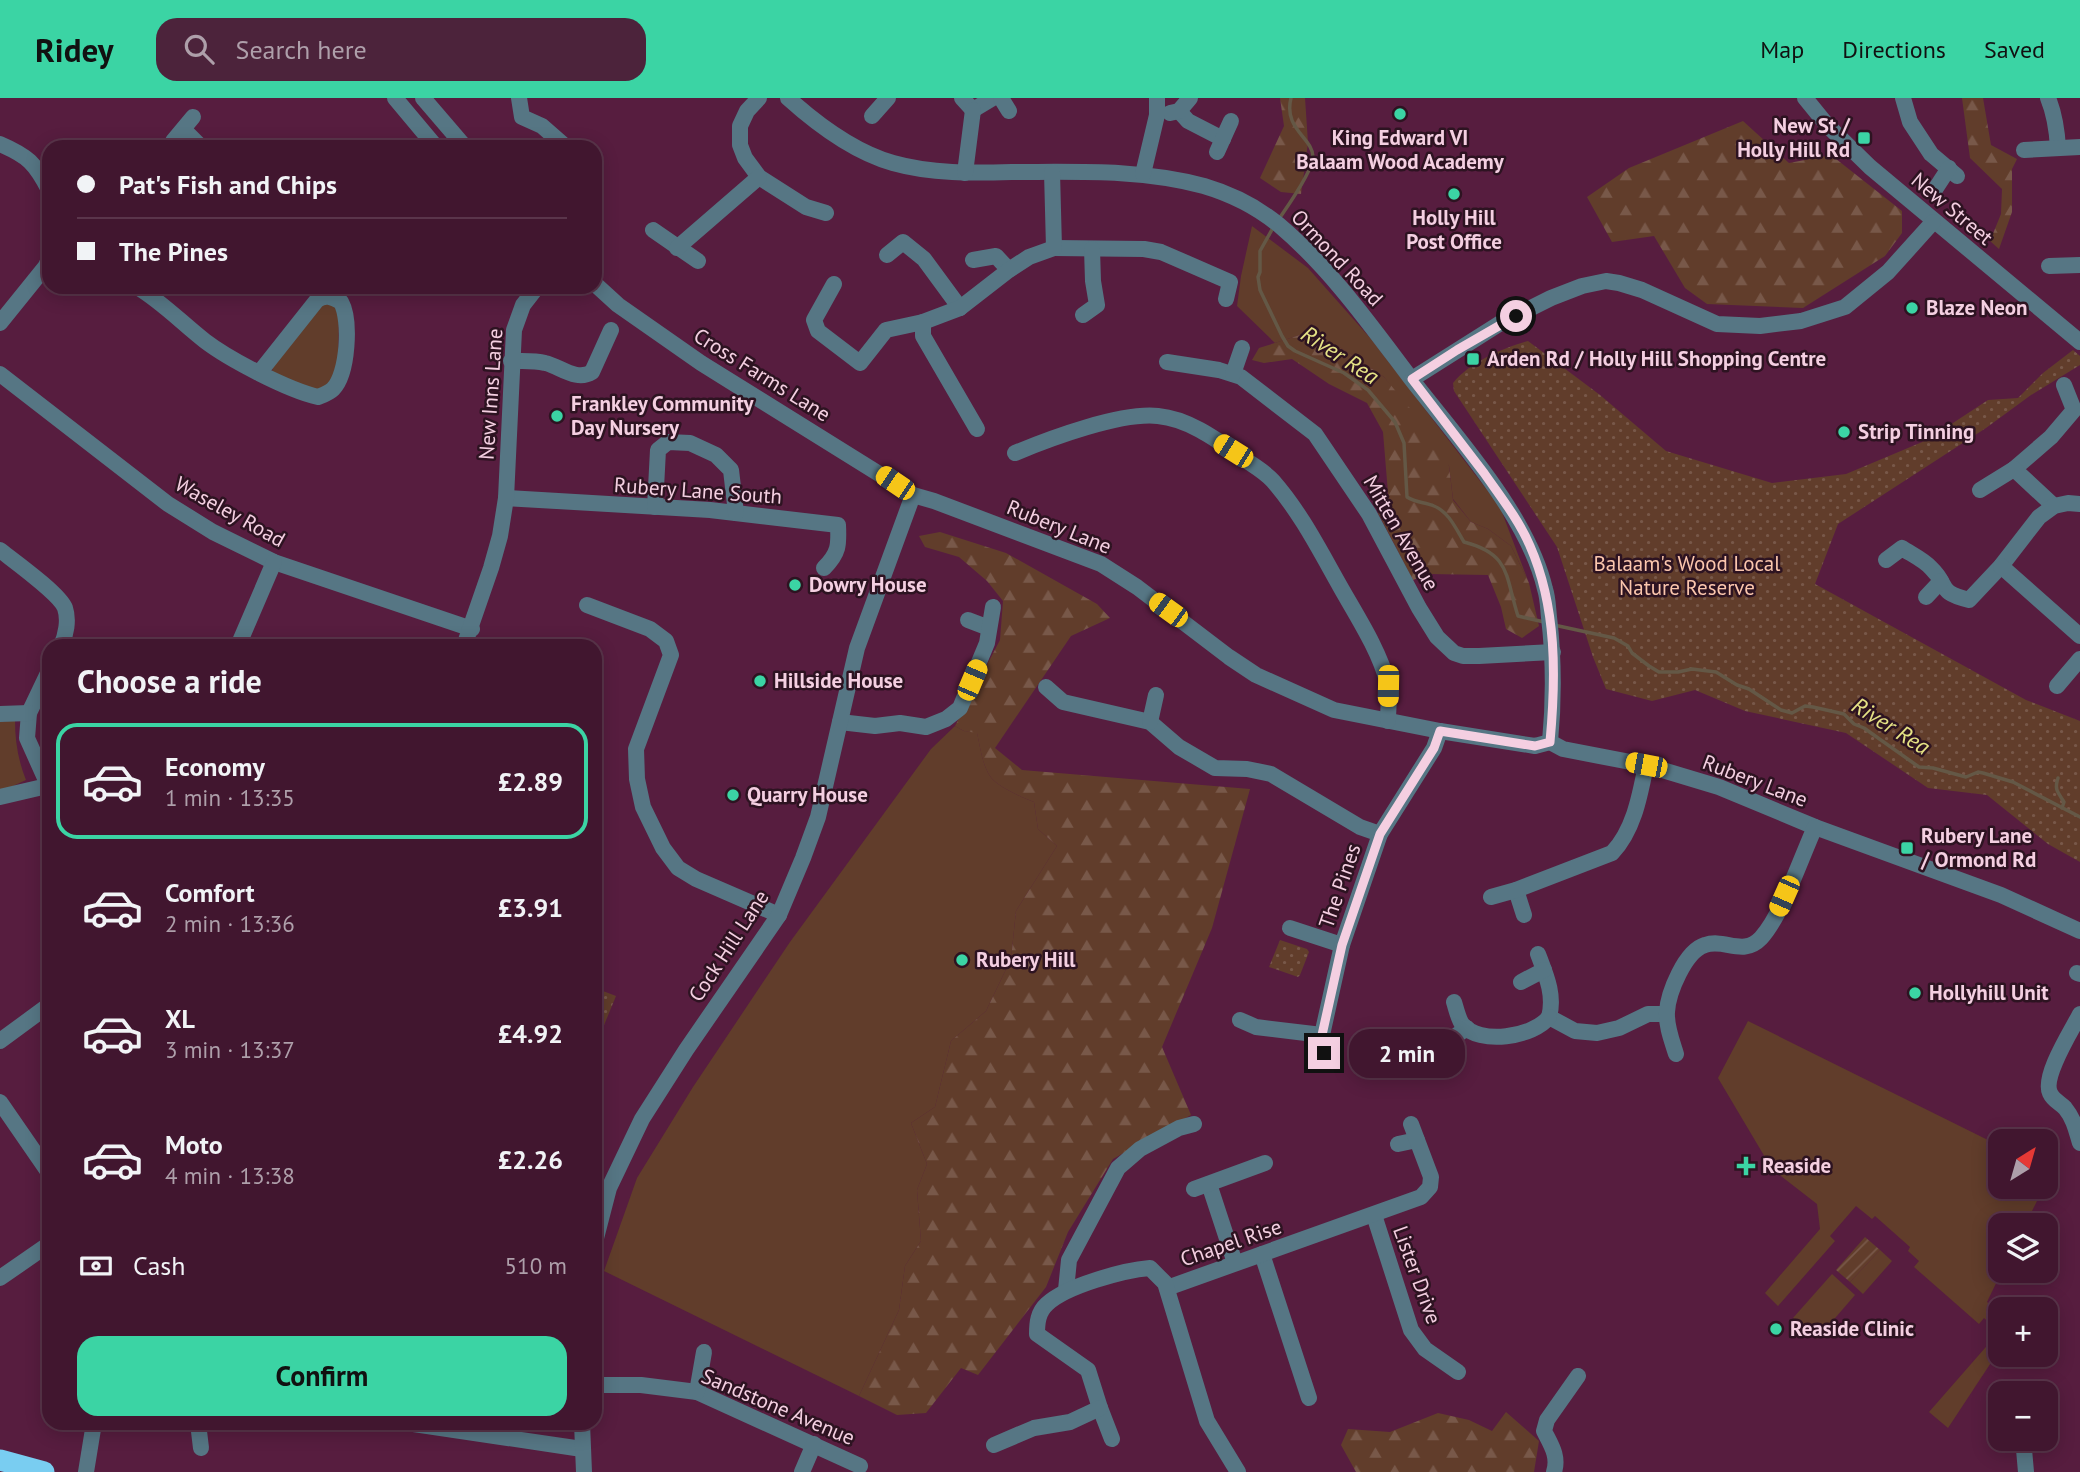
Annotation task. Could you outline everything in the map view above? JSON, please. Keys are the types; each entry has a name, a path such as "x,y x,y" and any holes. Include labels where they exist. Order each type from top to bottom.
{"highway":[{"path":"0,1460 44,1472"}],"street":[{"path":"395,98 430,140"},
{"path":"423,98 459,140"},
{"path":"519,98 522,117 542,126 558,140"},
{"path":"759,98 747,111 740,126 740,145 745,158 759,177 806,207 826,213"},
{"name":"Ormond Road","path":"788,98 815,122 874,156 892,163 923,170 965,173 1143,174 1194,184 1226,194 1276,222 1341,287 1505,502 1530,545 1546,590 1553,652 1554,699 1550,742"},
{"path":"872,116 888,98"},
{"path":"965,173 967,104 993,98"},
{"path":"1143,174 1157,115 1157,98"},
{"path":"1157,115 1179,111 1190,98"},
{"name":"New Street","path":"1805,98 1827,125 1870,167 2080,342"},
{"path":"1903,98 1910,121 1931,154 1953,172 1934,191"},
{"path":"2048,98 2057,127 2058,148"},
{"path":"1179,111 1220,146 1231,121"},
{"path":"183,129 194,140"},
{"path":"0,144 21,153 42,177"},
{"path":"2024,150 2080,147"},
{"path":"1052,172 1054,248"},
{"path":"677,248 759,177"},
{"path":"1412,379 1499,324 1551,298 1582,286 1606,281 1642,290 1717,324 1760,326 1801,321 1845,307 1888,272 1933,222"},
{"path":"653,230 698,261"},
{"path":"887,255 903,242 924,259 960,308"},
{"path":"834,284 814,320 818,331 860,363 886,330 923,322 960,308 1029,257 1054,248 1144,249 1161,253 1230,282 1226,299"},
{"path":"1083,316 1097,304 1093,281 1093,249"},
{"path":"973,260 996,256 1009,270"},
{"path":"2049,266 2080,265"},
{"path":"0,323 42,271"},
{"name":"Cross Farms Lane","path":"602,290 618,305 701,363 913,495"},
{"path":"156,294 207,342 259,373 318,397 332,391 345,364 346,314 341,302 329,296 317,300 259,373"},
{"name":"New Inns Lane","path":"467,639 500,536 506,498 514,330 528,294"},
{"path":"923,322 923,336 977,429"},
{"path":"511,361 545,363 578,376 586,376 592,372 611,330"},
{"path":"1233,374 1242,348"},
{"name":"Mitten Avenue","path":"1167,362 1219,370 1241,377 1315,434 1369,514 1437,637 1454,653 1463,656 1553,652"},
{"name":"Waseley Road","path":"0,374 168,504 213,532 274,562 472,629"},
{"path":"1980,490 2014,470 2051,437 2074,410 2064,385"},
{"path":"1015,453 1048,448 1134,416 1166,417 1194,427 1271,478 1303,519 1378,658 1388,686 1388,721"},
{"path":"654,507 658,450 668,442 690,443 716,455 731,470 736,513"},
{"path":"2014,470 2054,506"},
{"name":"Rubery Lane","path":"913,495 1101,564 1138,587 1256,675 1334,710 1535,746 1550,742 1563,749 1646,765 1718,787 1815,827 2001,895 2080,931"},
{"name":"Cock Hill Lane","path":"602,1186 686,1049 779,915 818,817 857,648 913,495"},
{"name":"Rubery Lane South","path":"506,498 736,513 838,525 839,544 834,558 824,568"},
{"path":"1886,560 1902,548 1931,568 1944,590 1969,600 2001,566 2039,517 2054,506 2080,504"},
{"path":"0,550 54,594 65,607 64,639"},
{"path":"241,639 274,562"},
{"path":"2001,566 2080,636"},
{"path":"1926,597 1941,581"},
{"path":"587,605 650,629 666,641 671,655 636,749 637,779 643,807 663,848 678,867 696,879 779,915"},
{"path":"839,722 875,726 900,723 926,727 947,719 960,708 987,643 993,607"},
{"path":"968,620 989,628"},
{"path":"2057,686 2080,659"},
{"path":"42,686 29,713 27,738 42,772"},
{"path":"1046,687 1060,709 1150,722 1179,747 1215,768 1247,769 1271,774 1360,827 1380,834"},
{"path":"1150,722 1156,695"},
{"path":"0,714 29,713"},
{"name":"The Pines","path":"1324,1053 1322,1035 1342,945 1380,834 1434,748 1440,731"},
{"path":"1491,898 1612,853 1618,848 1641,793 1646,765"},
{"path":"0,797 42,787"},
{"path":"1676,1054 1666,1014 1675,980 1689,957 1703,945 1715,943 1744,948 1759,940 1774,919 1815,827"},
{"path":"1516,890 1524,915"},
{"name":"The Pines","path":"1290,928 1342,945"},
{"path":"1454,1002 1461,1023 1484,1036 1520,1035 1543,1025 1549,1017 1553,1003 1538,954"},
{"path":"1521,982 1544,970"},
{"path":"0,1041 42,1010"},
{"path":"1549,1017 1575,1031 1597,1033 1619,1028 1648,1014 1666,1014"},
{"path":"2080,1014 2050,1072 2048,1090 2072,1117 2080,1143"},
{"path":"1240,1020 1256,1027 1322,1035"},
{"path":"1252,1043 1256,1027"},
{"path":"1428,1047 1454,1037 1467,1028"},
{"path":"0,1102 42,1163"},
{"path":"1066,1290 1069,1260 1118,1168 1140,1149 1179,1128 1194,1124"},
{"name":"Chapel Rise","path":"1238,1472 1207,1421 1167,1288 1421,1198 1430,1187 1431,1177 1414,1132 1398,1144"},
{"path":"1236,1263 1201,1186 1265,1163"},
{"name":"Lister Drive","path":"1374,1215 1411,1330 1425,1349 1458,1372"},
{"path":"0,1278 42,1249"},
{"path":"1262,1254 1309,1398"},
{"path":"1112,1438 1088,1370 1037,1334 1037,1320 1045,1305 1066,1290 1135,1269 1150,1268 1166,1283 1167,1288"},
{"path":"697,1392 704,1352"},
{"path":"1554,1472 1557,1463 1554,1449 1544,1431 1546,1420 1578,1376"},
{"name":"Sandstone Avenue","path":"602,1385 641,1385 697,1392 860,1466"},
{"path":"994,1445 1034,1428 1070,1422 1100,1408"},
{"path":"86,1468 93,1430"},
{"path":"199,1430 201,1448"},
{"path":"454,1430 582,1449"},
{"path":"582,1430 584,1472"},
{"path":"802,1472 814,1444"},
{"path":"2024,1451 2026,1472"}],"green space":[{"path":"1280,98 1305,98 1308,143 1301,194 1281,192 1260,178 1284,126"},
{"path":"1962,98 1983,98 1991,145 2017,159 2012,169 2012,212 1999,249 1990,241 2001,214 2002,189 1970,158"},
{"path":"1743,121 1789,163 1831,155 1902,211 1902,233 1885,256 1803,308 1707,304 1685,288 1654,236 1612,242 1587,197 1629,168"},
{"path":"1252,226 1308,268 1371,339 1500,507 1529,583 1511,546 1488,529 1471,522 1453,499 1449,466 1384,377 1341,348 1300,335 1275,343 1237,306"},
{"path":"329,300 339,310 338,377 317,391 272,372 273,365 321,303"},
{"path":"1300,335 1341,348 1384,377 1438,442 1449,466 1453,500 1471,522 1488,529 1511,546 1529,583 1539,626 1522,638 1506,629 1501,607 1488,575 1429,574 1413,580 1378,513 1389,505 1383,432 1367,403 1329,384 1292,359 1264,363 1252,360 1259,348"},
{"name":"Balaam's Wood Local Nature Reserve","path":"1528,341 1600,395 1666,451 1772,483 1846,474 1927,440 1988,400 2018,398 2043,373 2073,350 2080,356 2080,365 1838,524 1815,584 2026,700 2080,721 2080,862 2048,844 1987,795 1928,788 1846,733 1745,711 1695,690 1652,701 1606,689 1557,547 1454,391 1453,383 1478,362"},
{"path":"940,532 1006,553 1097,604 1110,618 1071,636 995,748 1022,770 1250,789 1212,928 1162,1047 1191,1115 1113,1159 1068,1232 1046,1287 978,1375 961,1368 926,1413 897,1415 859,1396 899,1310 905,1266 921,1241 917,1190 927,1164 911,1123 935,1107 951,1041 986,1011 1011,959 1016,911 1057,846 1038,829 1034,802 1004,788 990,776 983,761 977,733 955,726 1000,640 1003,601 987,581 959,557 925,547 919,536"},
{"path":"15,720 18,750 26,780 0,792 0,722"},
{"path":"955,726 964,731 977,732 983,760 990,776 1004,788 1034,802 1038,829 1057,846 1016,911 1011,959 986,1011 951,1041 935,1107 911,1123 927,1164 917,1190 921,1241 905,1266 899,1310 859,1396 604,1271 637,1178 693,1087 790,942 931,749"},
{"path":"1280,940 1309,952 1298,977 1269,967"},
{"path":"602,991 616,996 602,1030"},
{"path":"1748,1021 1988,1140 1988,1199 2038,1199 2031,1213 1988,1213 1988,1283 1996,1283 1988,1297 1988,1322 1984,1318 1979,1324 1914,1267 1919,1261 1908,1251 1910,1247 1875,1216 1872,1219 1856,1206 1830,1236 1835,1241 1778,1306 1765,1293 1820,1229 1817,1204 1772,1169 1718,1078"},
{"path":"1865,1237 1880,1250 1850,1282 1836,1270"},
{"path":"1880,1250 1892,1261 1863,1294 1850,1282"},
{"path":"1832,1274 1855,1295 1817,1339 1793,1318"},
{"path":"1988,1345 1988,1367 1948,1428 1929,1412"},
{"path":"1506,1412 1539,1441 1534,1472 1356,1472 1341,1445 1348,1429 1390,1432 1438,1413 1469,1420 1492,1431"}],"waterway":[{"name":"River Rea","path":"1279,219 1304,180 1313,157 1312,150 1291,118 1291,98"},
{"name":"River Rea","path":"1274,226 1260,251 1258,277 1260,290 1288,346 1344,373 1368,390 1395,422 1404,443 1407,497 1444,512 1464,542 1479,547 1498,560 1508,578 1518,616 1544,622"},
{"name":"River Rea","path":"1554,625 1614,638 1659,672 1692,669 1716,672 1781,710 1792,713 1805,706 1844,714 1854,724 1864,728 1919,767 1966,777 1978,772 2013,782 2080,817"},
{"path":"2058,778 2058,793 2064,802 2062,808"}],"place":[{"name":"King Edward VI Balaam Wood Academy","path":"1400,114"},
{"name":"New St / Holly Hill Rd","path":"1864,138"},
{"name":"Holly Hill Post Office","path":"1454,194"},
{"name":"Blaze Neon","path":"1912,308"},
{"name":"Arden Rd / Holly Hill Shopping Centre","path":"1473,359"},
{"name":"Frankley Community Day Nursery","path":"557,416"},
{"name":"Strip Tinning","path":"1844,432"},
{"name":"Dowry House","path":"795,585"},
{"name":"Hillside House","path":"760,681"},
{"name":"Quarry House","path":"733,795"},
{"name":"Rubery Lane / Ormond Rd","path":"1907,848"},
{"name":"Rubery Hill","path":"962,960"},
{"name":"Hollyhill Unit","path":"1915,993"},
{"name":"Reaside","path":"1746,1166"},
{"name":"Reaside Clinic","path":"1776,1329"}],"route":[{"path":"1324,1053 1322,1035 1342,945 1380,834 1434,748 1440,731 1535,746 1550,742 1554,699 1553,652 1546,590 1530,545 1505,502 1412,379 1516,316"}]}
